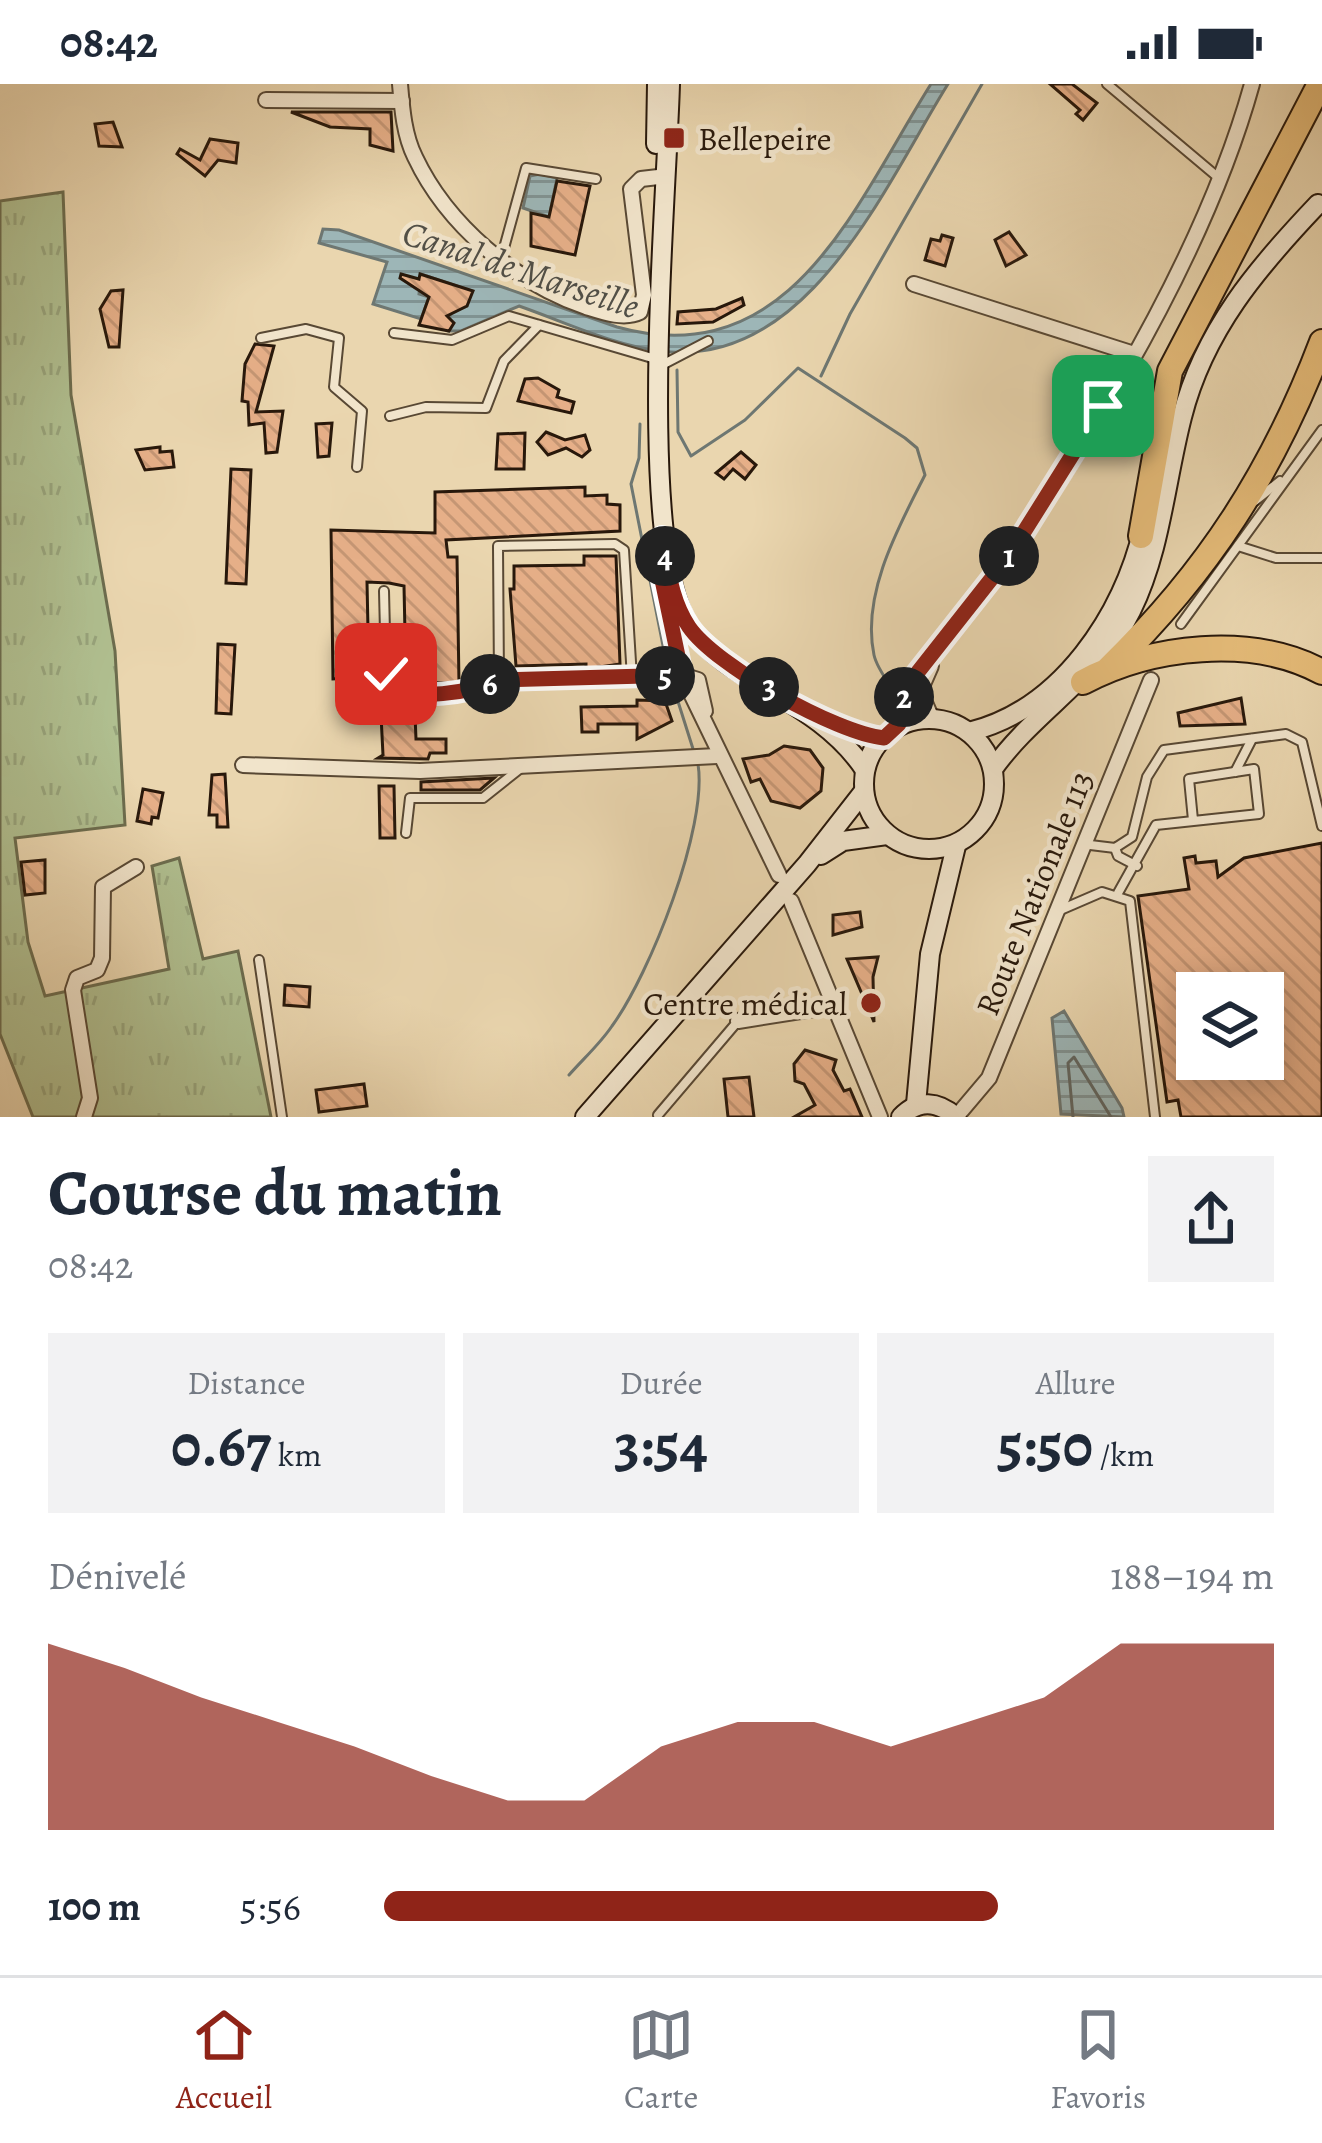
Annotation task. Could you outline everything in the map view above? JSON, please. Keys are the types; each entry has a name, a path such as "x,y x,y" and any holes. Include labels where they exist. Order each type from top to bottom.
{"highway":[{"path":"1142,536 1170,370 1320,84"},
{"path":"1108,668 1186,590 1244,510 1285,437 1322,342"},
{"path":"1083,682 1108,668 1161,653 1228,651 1286,658 1322,672"}],"main road":[{"path":"657,84 662,177 662,537 677,605 692,632 819,719 849,745 865,770"},
{"path":"662,177 670,84"},
{"path":"956,846 920,850 887,835 871,814 864,791 865,770 884,738 899,724 932,719 970,731 1015,716 1073,664 1120,596 1142,536 1188,360 1226,296 1256,258 1320,202"},
{"path":"936,915 956,846 988,808 993,769 1012,742 1083,682 1124,625 1150,566 1182,415 1199,364 1238,295 1320,202"},
{"path":"819,719 884,738"},
{"path":"970,731 993,769"},
{"path":"585,1117 807,864 864,791"},
{"path":"807,864 842,841 887,835"},
{"path":"920,850 937,875 936,915 925,990 922,1075 912,1110 956,1117"}],"street":[{"path":"400,84 418,163 461,221 536,287 598,310 629,317 642,308 630,196 636,181 662,177"},
{"path":"899,724 914,677 1032,520 1131,353 1221,180 1252,84"},
{"path":"266,100 401,101"},
{"path":"914,284 1131,353"},
{"path":"662,537 662,580 682,675 698,680 717,756 778,875"},
{"path":"932,719 920,691 945,640"},
{"name":"Route Nationale 113","path":"956,1117 989,1078 1150,680"},
{"path":"243,765 335,771 717,756"},
{"path":"84,1117 90,1098 73,990 77,978 97,970 102,958 103,887 136,867"},
{"path":"791,901 880,1117"},
{"path":"738,1021 833,1006"},
{"path":"865,1083 887,1111 912,1110"}],"lane":[{"path":"1107,84 1221,180"},
{"path":"501,259 508,250 526,168 596,179"},
{"path":"394,333 452,340 509,316 661,360 688,356 708,340"},
{"path":"390,416 427,407 486,408 504,361 540,324"},
{"path":"261,338 306,329 339,338 335,391 362,411 357,467"},
{"path":"1181,624 1322,430"},
{"path":"1244,510 1292,471"},
{"path":"499,680 498,546 521,545 615,544 625,550 632,678"},
{"path":"1238,546 1276,558 1322,558"},
{"path":"384,591 386,674 393,689 461,692 499,680 682,675"},
{"path":"1082,844 1115,848 1132,837 1147,777 1164,750 1286,734 1302,742 1322,826"},
{"path":"1234,772 1252,737"},
{"path":"406,833 410,797 483,798 523,766"},
{"path":"1118,893 1156,825 1259,814 1254,769 1190,779 1193,820"},
{"path":"1137,825 1149,833"},
{"path":"1115,848 1118,856 1137,866"},
{"path":"1057,911 1102,892 1118,893 1130,901 1155,1117"},
{"path":"259,960 282,1117"},
{"path":"658,1114 738,1021"}],"green space":[{"path":"63,192 71,395 115,651 125,825 15,838 28,942 45,996 169,969 152,866 179,858 203,959 238,951 271,1117 33,1117 0,1034 0,201"}],"water":[{"path":"931,84 948,84 836,263 799,302 758,332 712,349 642,348 519,306 461,331 449,331 450,313 467,306 472,291 421,274 419,294 429,297 421,319 373,304 387,262 319,243 323,229 339,230 617,327 677,335 729,326 773,303 811,268 844,226"},
{"path":"530,176 557,178 549,217 523,208"},
{"path":"1064,1011 1124,1117 1061,1114 1052,1018"}],"building":[{"path":"1050,84 1072,84 1097,103 1083,120 1076,114 1080,110"},
{"path":"291,112 391,112 393,151 370,145 370,129 330,127"},
{"path":"113,122 122,147 99,146 95,124"},
{"path":"210,139 238,143 236,163 218,160 205,176 177,154 180,149 200,160"},
{"path":"557,181 590,186 575,255 531,246 531,213 549,217"},
{"path":"1009,232 1026,255 1006,266 995,240"},
{"path":"942,235 953,238 945,266 925,260 931,239 940,241"},
{"path":"401,274 419,279 420,274 473,291 467,306 447,316 454,323 449,331 419,325 429,297 400,278"},
{"path":"123,290 119,347 109,347 100,309 111,291"},
{"path":"742,298 744,305 713,322 677,324 678,312 716,309"},
{"path":"255,344 274,346 256,412 283,411 277,452 266,453 264,423 249,425 248,402 242,401 245,364"},
{"path":"538,378 559,390 557,397 574,402 571,413 518,401 525,379"},
{"path":"332,423 329,456 318,457 316,424"},
{"path":"546,432 565,440 585,435 590,450 582,457 566,448 548,455 537,442"},
{"path":"525,433 524,469 496,469 498,434"},
{"path":"160,447 160,452 172,451 174,467 145,470 136,450"},
{"path":"741,452 756,465 745,479 733,469 724,479 716,473"},
{"path":"231,469 251,470 246,584 226,583"},
{"path":"585,487 585,496 607,495 607,504 620,505 620,531 446,540 448,557 457,557 459,684 406,681 404,586 367,582 369,677 333,679 331,530 435,533 435,492"},
{"path":"584,556 616,556 620,664 586,669 586,664 516,666 510,589 514,589 514,566 584,565"},
{"path":"218,644 235,645 231,714 216,713"},
{"path":"380,695 397,697 398,715 415,715 416,739 446,739 446,753 430,753 428,759 378,758 383,755"},
{"path":"1241,698 1245,724 1180,726 1178,713"},
{"path":"637,700 665,701 672,721 637,739 637,724 598,724 598,732 582,732 581,707 637,706"},
{"path":"784,746 810,750 823,768 821,791 800,808 771,801 760,779 751,782 743,759 769,755"},
{"path":"225,774 228,827 217,827 217,815 209,815 212,775"},
{"path":"494,778 480,790 421,790 421,782"},
{"path":"379,786 394,786 395,838 380,838"},
{"path":"143,789 163,793 158,818 152,817 151,824 137,821"},
{"path":"1322,843 1322,1117 1181,1117 1178,1100 1167,1102 1138,896 1189,889 1184,858 1195,856 1196,863 1216,861 1218,877 1244,858"},
{"path":"45,860 45,893 25,895 21,862"},
{"path":"860,912 862,927 833,935 833,915"},
{"name":"Centre médical","path":"878,957 873,977 874,1022 847,959"},
{"path":"285,985 310,987 309,1007 284,1005"},
{"path":"805,1050 836,1060 833,1070 844,1091 850,1089 862,1117 794,1117 815,1105 804,1084 795,1081 794,1064"},
{"path":"749,1077 754,1117 728,1117 724,1079"},
{"path":"364,1084 367,1106 319,1112 316,1090"}],"waterway":[{"path":"821,376 850,314 982,84"},
{"path":"677,370 678,432 691,456 745,420 798,368 917,448 925,475 885,561 871,632 880,671 897,696"},
{"path":"640,424 639,458 631,484 667,666"},
{"path":"675,692 694,752"},
{"path":"569,1075 612,1026 659,937 694,824 698,764"}],"place":[{"name":"Bellepeire","path":"674,138"},
{"name":"Centre médical","path":"871,1003"}],"route":[{"path":"386,674 387,684 406,692 461,692 499,680 682,675 662,580 662,537 677,605 704,644 819,719 863,736 884,738 899,724 914,677 1007,559 1103,406"}],"water label":[{"name":"Canal de Marseille","path":"521,269"}]}
